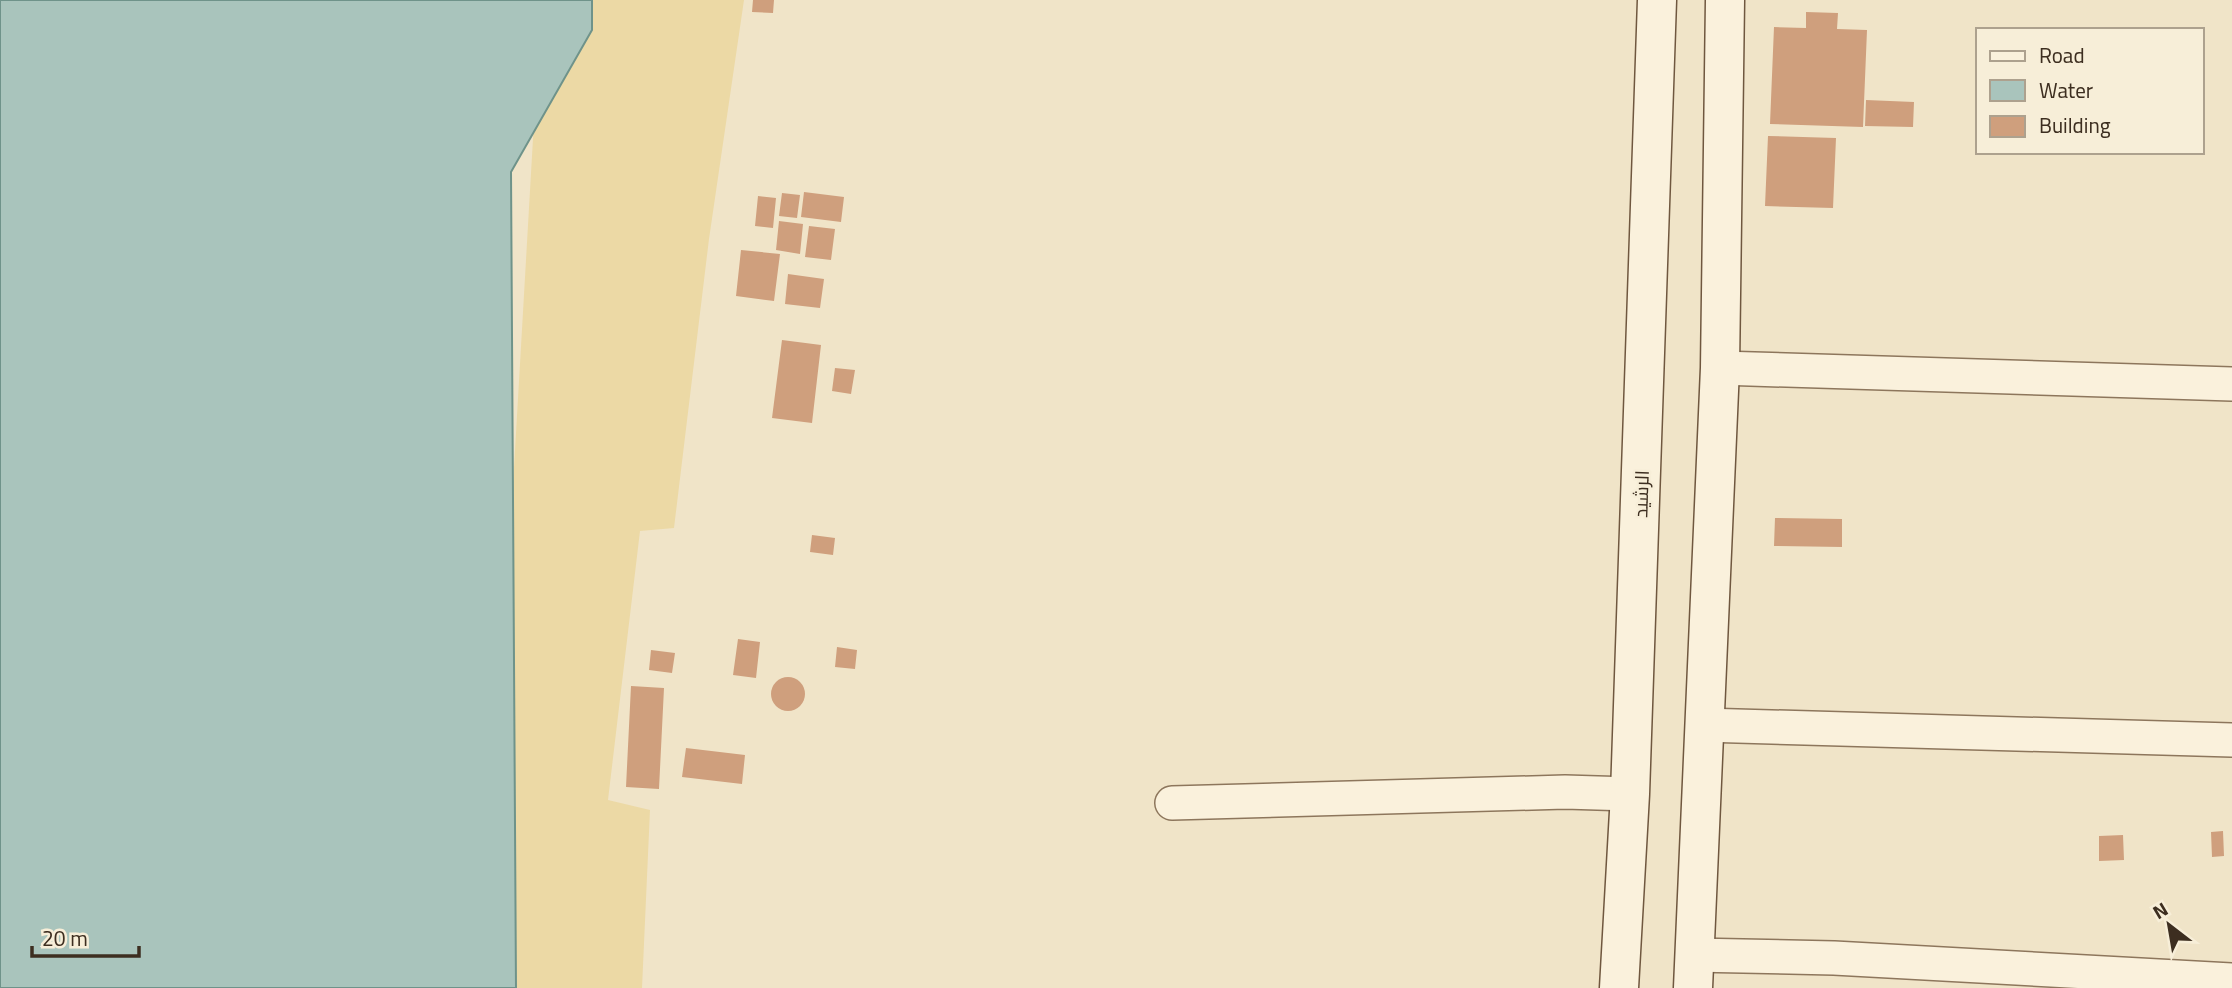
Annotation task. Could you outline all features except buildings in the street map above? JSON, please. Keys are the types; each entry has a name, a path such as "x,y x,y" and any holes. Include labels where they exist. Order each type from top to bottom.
{"main road":[{"name":"الرشيد","path":"1619,988 1630,794 1657,0"},
{"path":"1693,972 1720,368 1725,0"}],"street":[{"path":"1720,368 2232,384"},
{"path":"1703,725 2232,740"},
{"path":"1172,803 1565,792 1630,794"},
{"path":"1693,972 1834,958 2232,981"}],"sand":[{"path":"541,0 744,0 709,239 674,528 640,531 608,800 650,810 642,988 484,988"}],"water":[{"path":"0,0 592,0 592,30 511,172 516,988 0,988"}]}
